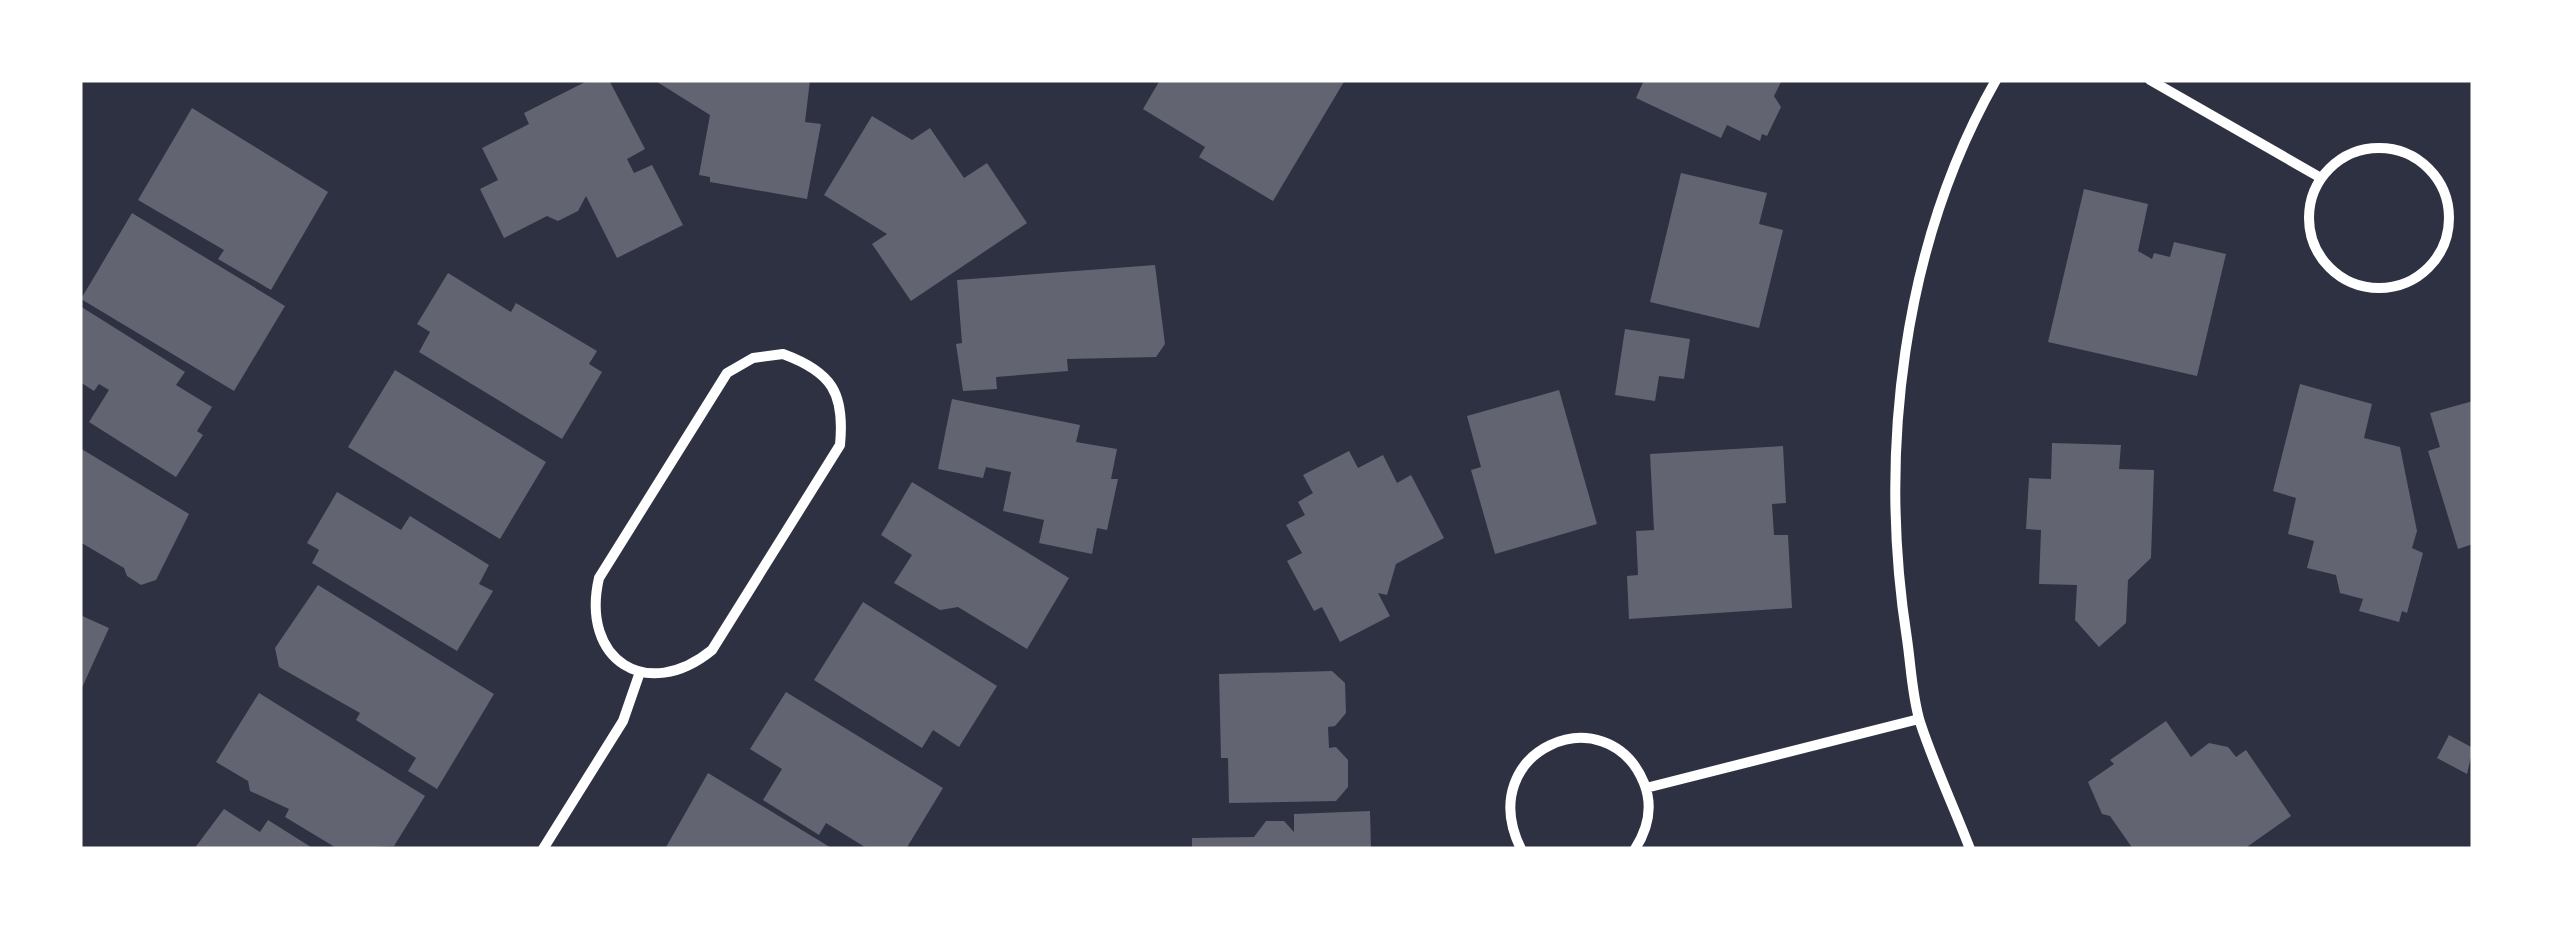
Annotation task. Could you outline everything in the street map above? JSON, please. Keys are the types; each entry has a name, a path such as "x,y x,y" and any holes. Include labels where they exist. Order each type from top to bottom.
{"street":[{"path":"1970,849 1919,719 1896,570 1896,463 1905,353 1930,237 1971,123 1996,80"},
{"path":"2150,80 2320,178"},
{"path":"2381,148 2425,164 2440,182 2448,204 2450,227 2443,250 2410,282 2388,288 2366,287 2344,279 2326,265 2314,245 2309,223 2311,200 2320,178 2337,161 2357,151 2381,148"},
{"path":"783,354 811,364 833,386 843,414 840,445 712,650 691,667 666,674 640,672 615,658 597,635 592,606 598,578 727,373 753,358 783,354"},
{"path":"543,849 622,720 640,672"},
{"path":"1646,788 1919,719"},
{"path":"1521,849 1509,818 1512,786 1522,766 1548,745 1580,738 1602,741 1637,768 1650,812 1635,849"}],"building":[{"path":"589,80 609,80 645,149 627,159 634,173 652,165 683,225 617,258 586,196 578,211 558,221 547,216 504,238 480,189 498,180 482,148 529,124 524,113"},
{"path":"654,80 810,80 805,122 821,124 807,199 710,182 710,177 699,175 710,115"},
{"path":"1160,80 1345,80 1273,201 1199,157 1205,147 1143,109"},
{"path":"1644,80 1782,80 1774,96 1781,107 1767,136 1762,134 1760,141 1727,125 1721,138 1636,98"},
{"path":"192,108 328,192 271,290 218,259 224,250 138,200"},
{"path":"872,116 912,140 930,128 964,178 987,163 1027,223 911,301 872,244 887,234 824,195"},
{"path":"1681,173 1767,193 1759,224 1783,230 1759,328 1650,302"},
{"path":"2084,189 2148,204 2138,251 2152,259 2154,253 2170,257 2174,242 2226,254 2197,376 2048,342"},
{"path":"132,213 285,306 234,391 81,299"},
{"path":"1155,265 1165,344 1156,357 1067,359 1068,371 996,377 997,389 963,391 956,344 962,343 957,280"},
{"path":"448,273 511,312 516,303 597,351 589,364 602,372 562,439 419,352 430,332 417,324"},
{"path":"80,306 185,372 176,385 212,407 197,431 203,435 176,477 89,422 109,390 99,384 94,391 80,382"},
{"path":"1625,329 1690,339 1684,379 1659,376 1655,401 1615,395"},
{"path":"395,370 546,462 500,539 348,447"},
{"path":"2300,384 2372,404 2364,438 2400,447 2417,531 2412,548 2423,553 2407,613 2402,611 2399,622 2359,611 2363,599 2340,593 2336,575 2307,568 2314,541 2288,534 2296,498 2273,491"},
{"path":"1559,390 1597,524 1495,554 1471,470 1481,467 1467,416"},
{"path":"952,399 1080,425 1076,442 1117,449 1111,479 1118,479 1107,530 1097,528 1092,554 1039,543 1044,520 1003,511 1011,472 986,467 983,478 938,469"},
{"path":"2473,401 2473,544 2458,549 2428,451 2440,447 2430,413"},
{"path":"2052,443 2121,445 2119,469 2154,470 2151,558 2128,580 2126,623 2099,647 2075,620 2077,585 2039,584 2041,530 2026,529 2029,478 2051,479"},
{"path":"1783,446 1786,503 1772,504 1774,535 1788,535 1792,608 1629,619 1627,576 1638,575 1636,531 1654,530 1650,454"},
{"path":"80,448 189,514 156,580 141,585 127,576 124,568 80,542"},
{"path":"1349,451 1358,468 1383,455 1397,483 1411,475 1444,538 1396,564 1387,595 1378,593 1390,616 1340,642 1322,607 1314,611 1287,561 1302,553 1286,525 1305,515 1298,502 1313,493 1303,475"},
{"path":"912,482 1069,578 1027,649 958,607 940,610 894,583 912,555 881,535"},
{"path":"337,492 401,530 410,516 489,565 479,584 493,591 457,651 312,563 319,550 307,543"},
{"path":"318,585 494,694 437,789 408,771 416,758 356,720 360,713 279,667 275,648"},
{"path":"863,602 997,686 959,747 933,730 922,748 814,680"},
{"path":"80,615 109,628 80,692"},
{"path":"1332,671 1345,683 1346,713 1335,726 1328,727 1329,748 1336,747 1348,760 1348,787 1336,801 1229,803 1228,758 1221,758 1219,674"},
{"path":"786,692 943,788 906,849 868,849 826,823 819,835 763,800 782,769 750,749"},
{"path":"259,693 425,796 394,846 338,849 285,817 289,809 250,791 248,781 216,762"},
{"path":"2166,721 2191,757 2209,743 2228,747 2236,757 2246,750 2291,816 2244,849 2133,849 2110,816 2102,814 2088,782 2114,764 2110,760"},
{"path":"2449,735 2473,748 2467,774 2437,758"},
{"path":"708,773 833,849 665,849"},
{"path":"224,809 260,832 268,820 314,849 194,849"},
{"path":"1370,811 1371,849 1192,849 1192,838 1254,837 1266,821 1284,821 1294,832 1294,814"}]}
